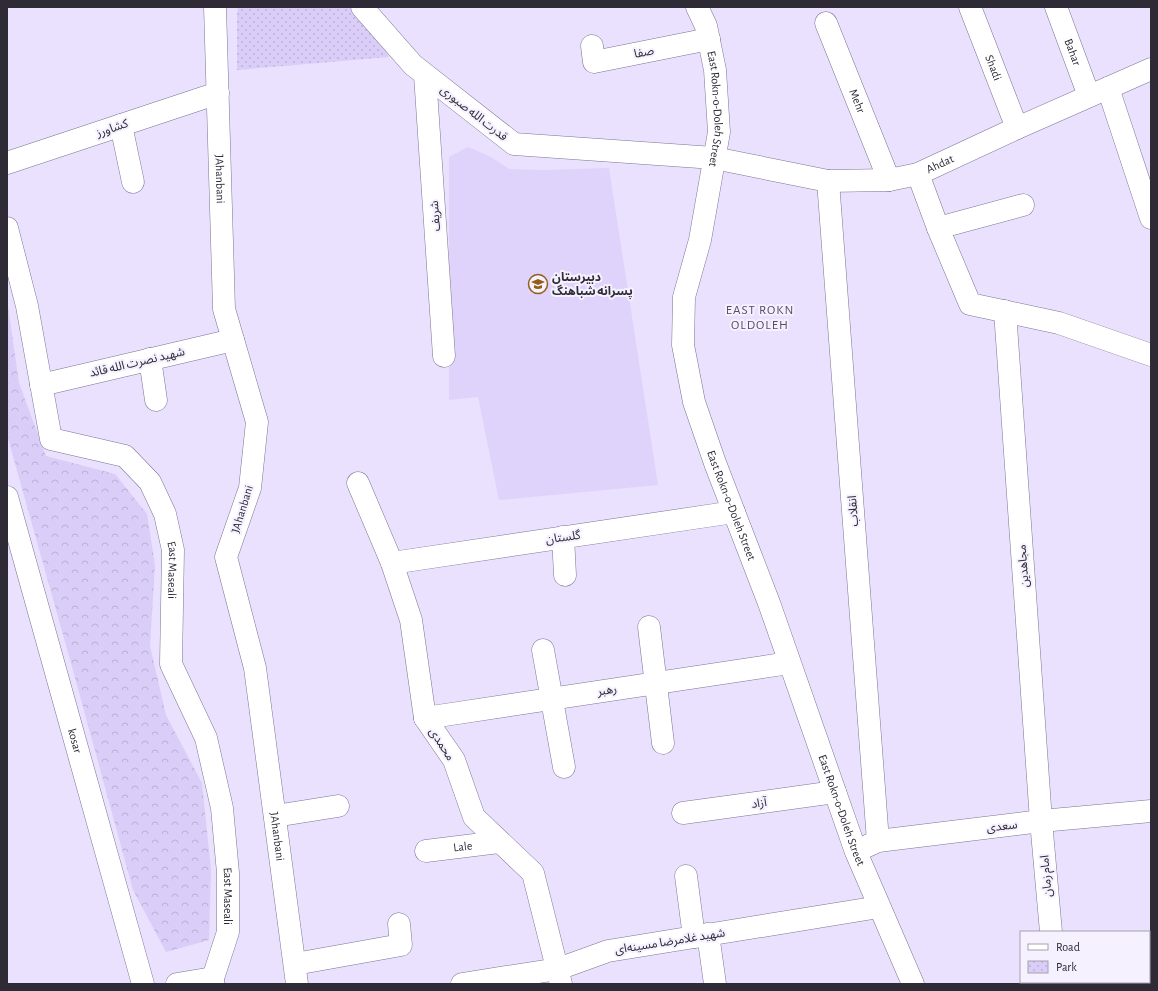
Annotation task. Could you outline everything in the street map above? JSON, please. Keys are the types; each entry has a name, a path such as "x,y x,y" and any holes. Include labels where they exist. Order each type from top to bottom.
{"street":[{"name":"JAhanbani","path":"215,7 224,309 257,422 250,488 226,557 255,668 296,974"},
{"name":"قدرت الله صبوری","path":"362,7 413,65 514,144 714,158"},
{"name":"East Rokn-o-Doleh Street","path":"697,7 706,26 715,70 719,132 700,240 684,297 683,345 694,402 790,663 856,852 913,984"},
{"name":"Shadi","path":"970,7 1017,128"},
{"name":"Bahar","path":"1056,7 1098,92 1151,218"},
{"name":"Mehr","path":"826,23 888,180"},
{"name":"صفا","path":"592,46 594,62 709,39"},
{"name":"Ahdat","path":"714,158 828,181 888,180 918,174 1017,128 1151,69"},
{"name":"شریف","path":"425,75 444,356"},
{"name":"کشاورز","path":"7,164 218,93"},
{"path":"121,125 133,182"},
{"path":"918,174 938,228 970,304 1059,323 1151,355"},
{"name":"انقلاب","path":"828,181 878,841"},
{"path":"938,228 1023,205"},
{"name":"East Maseali","path":"7,228 27,306 51,439 125,456 150,482 165,514 173,550 170,664 206,738 222,808 228,873 228,932 213,981"},
{"name":"مجاهدین","path":"1005,311 1040,821"},
{"name":"شهید نصرت الله قائد","path":"41,385 233,340"},
{"path":"150,360 156,400"},
{"name":"محمدی","path":"358,483 392,563 411,620 425,718 454,760 474,817 533,873 559,976"},
{"name":"kosar","path":"7,497 143,984"},
{"name":"گلستان","path":"392,563 734,512"},
{"path":"564,537 565,575"},
{"path":"649,627 663,743"},
{"path":"543,650 564,767"},
{"name":"رهبر","path":"425,718 790,663"},
{"name":"آزاد","path":"683,813 835,792"},
{"path":"275,816 338,806"},
{"name":"سعدی","path":"856,852 878,841 1040,821 1151,811"},
{"name":"امام زمان","path":"1040,821 1051,931"},
{"name":"Lale","path":"426,851 500,842"},
{"path":"686,876 715,984"},
{"name":"شهید غلامرضا مسینه‌ای","path":"474,983 559,976 608,951 879,907"},
{"path":"296,974 401,945 399,924"},
{"path":"177,984 213,981"}],"shaded area":[{"name":"دبیرستان پسرانه شباهنگ","path":"468,147 491,157 509,169 544,170 609,168 658,485 499,500 478,397 449,400 449,157"}],"green space":[{"path":"238,7 350,7 379,36 389,57 237,70"},
{"path":"7,299 19,383 46,456 115,474 147,514 155,565 150,646 166,715 202,783 211,870 209,940 166,952 133,890 7,435"}],"place":[{"name":"دبیرستان پسرانه شباهنگ","path":"538,284"}],"district":[{"name":"EAST ROKN OLDOLEH","path":"760,316"}]}
